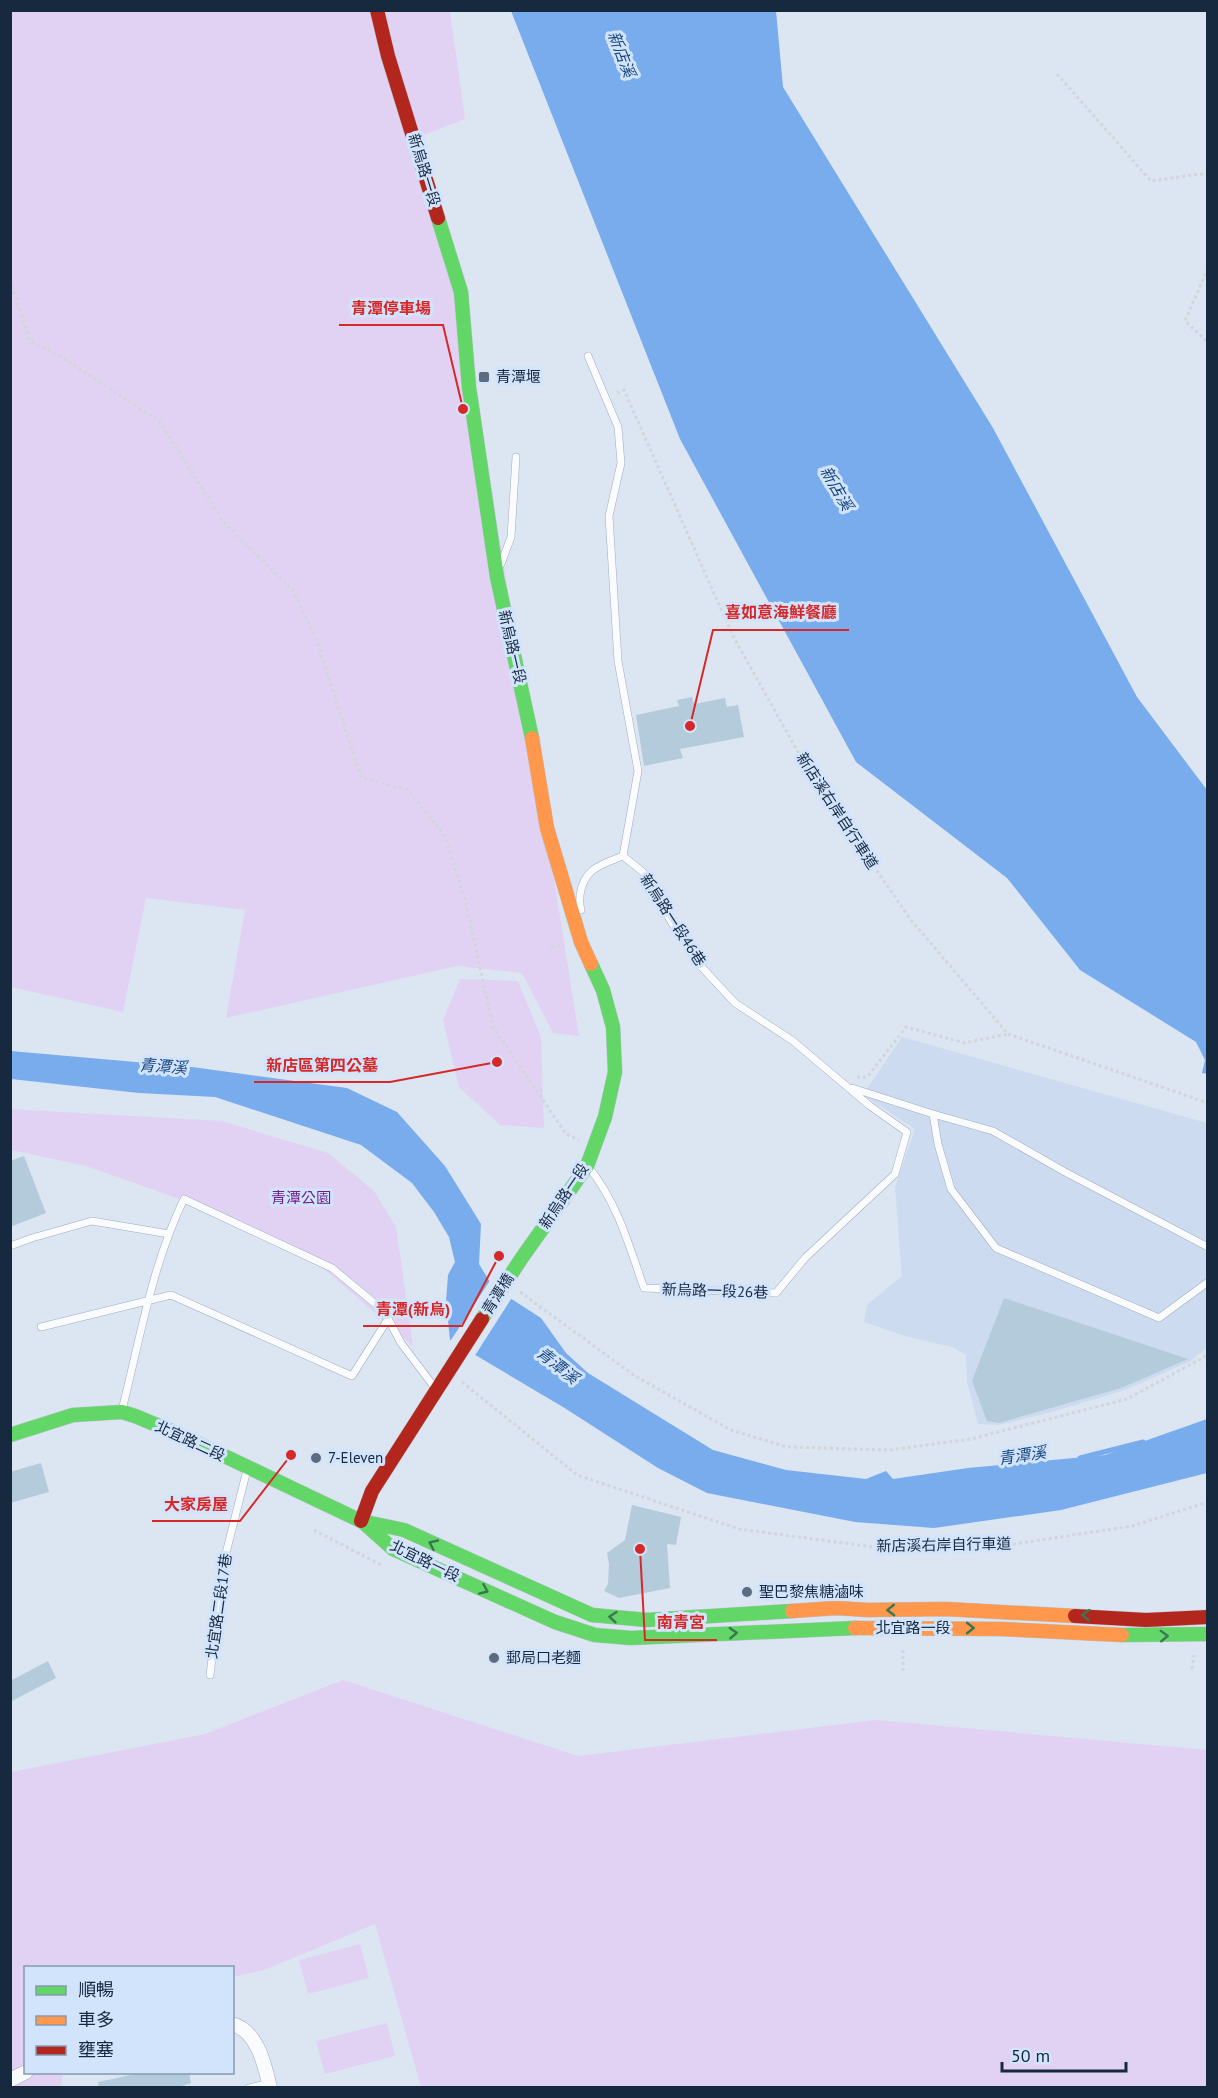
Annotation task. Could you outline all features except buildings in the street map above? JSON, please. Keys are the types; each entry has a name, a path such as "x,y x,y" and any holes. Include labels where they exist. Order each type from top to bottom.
{"main road":[{"name":"新烏路一段","path":"377,10 388,56 461,292 470,387 496,578 531,730 547,828 581,942 603,990 612,1027 615,1072 606,1117 587,1166 521,1259"},
{"name":"青潭橋","path":"436,1390 521,1259"},
{"path":"361,1521 372,1491 436,1390"},
{"name":"北宜路二段","path":"10,1435 73,1415 122,1412 176,1433 361,1521"},
{"name":"北宜路一段","path":"361,1521 404,1530 592,1615 647,1620 836,1608 946,1609 1146,1620 1208,1617"},
{"name":"北宜路一段","path":"361,1521 393,1549 555,1622 595,1635 631,1638 861,1628 1002,1629 1145,1636 1208,1634"}],"street":[{"path":"234,2024 254,2041 264,2063 269,2085"},
{"path":"10,2080 24,2074"}],"lane":[{"path":"582,915 579,905 582,882 596,867 624,856 638,771 618,661 609,516 621,463 618,427 588,356"},
{"path":"496,578 511,537 516,457"},
{"name":"新烏路一段46巷","path":"624,856 643,872 697,962 718,986 735,1003 793,1041 847,1086"},
{"path":"591,946 603,990"},
{"path":"847,1086 993,1131 1065,1172 1208,1247"},
{"name":"新烏路一段26巷","path":"587,1166 604,1187 616,1211 644,1288 777,1293 805,1258 895,1174 907,1132 870,1106 847,1086"},
{"path":"933,1114 938,1144 951,1189 996,1248 1159,1318 1208,1282"},
{"path":"122,1412 147,1302 169,1234 184,1199 332,1268 384,1311 401,1343 436,1390"},
{"path":"10,1246 92,1221 169,1234"},
{"path":"41,1327 171,1295 352,1376 388,1319"},
{"name":"北宜路二段17巷","path":"210,1675 223,1565 248,1468"},
{"path":"249,2088 269,2085"}],"path":[{"path":"1057,74 1151,181 1208,173"},
{"path":"1208,268 1185,321 1208,342"},
{"path":"10,280 30,340 63,358 159,421 225,524 293,590 316,639 361,777 408,790 445,836 466,903 493,1027 566,1134 594,1147"},
{"name":"新店溪右岸自行車道","path":"606,398 624,390 733,636 812,777 910,920 1008,1034"},
{"path":"836,1077 867,1077 906,1027 965,1043 1008,1034 1208,1103"},
{"path":"506,1282 636,1376 731,1430 787,1447 889,1450 971,1439 1127,1399 1208,1355"},
{"name":"新店溪右岸自行車道","path":"449,1371 577,1475 739,1529 881,1548 1026,1542 1132,1526 1208,1502"},
{"path":"314,1530 384,1567"},
{"path":"903,1650 903,1672"},
{"path":"1192,1669 1194,1655"}],"shaded area":[{"path":"902,1037 1207,1123 1207,1347 1191,1361 1125,1390 999,1425 978,1424 967,1382 966,1355 952,1347 905,1336 864,1322 867,1305 902,1276 895,1187 915,1129 863,1095"}],"green space":[{"path":"11,11 450,11 465,119 406,142 463,310 579,1036 553,1033 522,973 457,966 226,1018 245,910 146,898 123,1012 11,987"},
{"path":"460,979 518,981 541,1037 544,1128 500,1125 459,1087 443,1020"},
{"name":"青潭公園","path":"10,1109 222,1121 328,1153 374,1191 396,1227 413,1346 315,1261 216,1212 86,1166 11,1150"},
{"path":"343,1680 578,1756 876,1720 1207,1750 1207,2087 421,2087 375,1924 264,1970 234,1977 234,1966 24,1966 24,2074 63,2074 61,2087 11,2088 11,1772 205,1734"},
{"path":"360,1944 369,1978 308,1994 299,1960"},
{"path":"387,2023 395,2056 325,2074 316,2041"}],"water":[{"name":"新店溪","path":"511,11 776,11 783,87 993,428 1137,697 1207,790 1207,1074 1202,1073 1205,1060 1196,1042 1080,970 1007,878 856,762 680,439"},
{"path":"11,1051 192,1067 347,1088 397,1112 445,1166 481,1224 479,1264 493,1287 541,1318 566,1353 588,1373 713,1450 786,1470 866,1479 886,1471 893,1479 968,1468 1105,1455 1207,1419 1207,1473 1061,1510 934,1528 855,1522 707,1493 658,1468 563,1407 450,1340 446,1302 448,1275 455,1262 449,1237 412,1183 361,1145 215,1097 139,1093 11,1079"}],"pier":[{"path":"491,1279 495,1285 513,1296 474,1357 449,1343"}],"waterway":[{"name":"青潭溪","path":"1080,1458 1143,1442"}],"traffic: fast":[{"path":"438,218 461,292 469,387 497,577 532,738"},
{"path":"482,1319 587,1166 605,1117 615,1072 613,1027 603,990 591,964"},
{"path":"10,1435 73,1415 122,1412 135,1416 176,1433 361,1521 404,1530 592,1615 647,1620 792,1611"},
{"path":"364,1523 393,1549 555,1622 595,1635 631,1638 855,1628"},
{"path":"1122,1635 1208,1634"}],"traffic: slow":[{"path":"532,738 547,828 581,942 591,964"},
{"path":"792,1611 836,1608 946,1609 1075,1616"},
{"path":"855,1628 1002,1629 1122,1635"}],"traffic: jam":[{"path":"377,10 388,56 438,218"},
{"path":"361,1521 372,1491 482,1319"},
{"path":"1075,1616 1146,1620 1208,1617"}],"place":[{"name":"青潭堰","path":"484,377"},
{"name":"青潭停車場","path":"463,409"},
{"name":"喜如意海鮮餐廳","path":"690,726"},
{"name":"新店區第四公墓","path":"497,1062"},
{"name":"青潭(新烏)","path":"499,1256"},
{"name":"大家房屋","path":"291,1455"},
{"name":"7-Eleven","path":"316,1458"},
{"name":"南青宮","path":"640,1549"},
{"name":"聖巴黎焦糖滷味","path":"747,1592"},
{"name":"郵局口老麵","path":"494,1658"}]}
